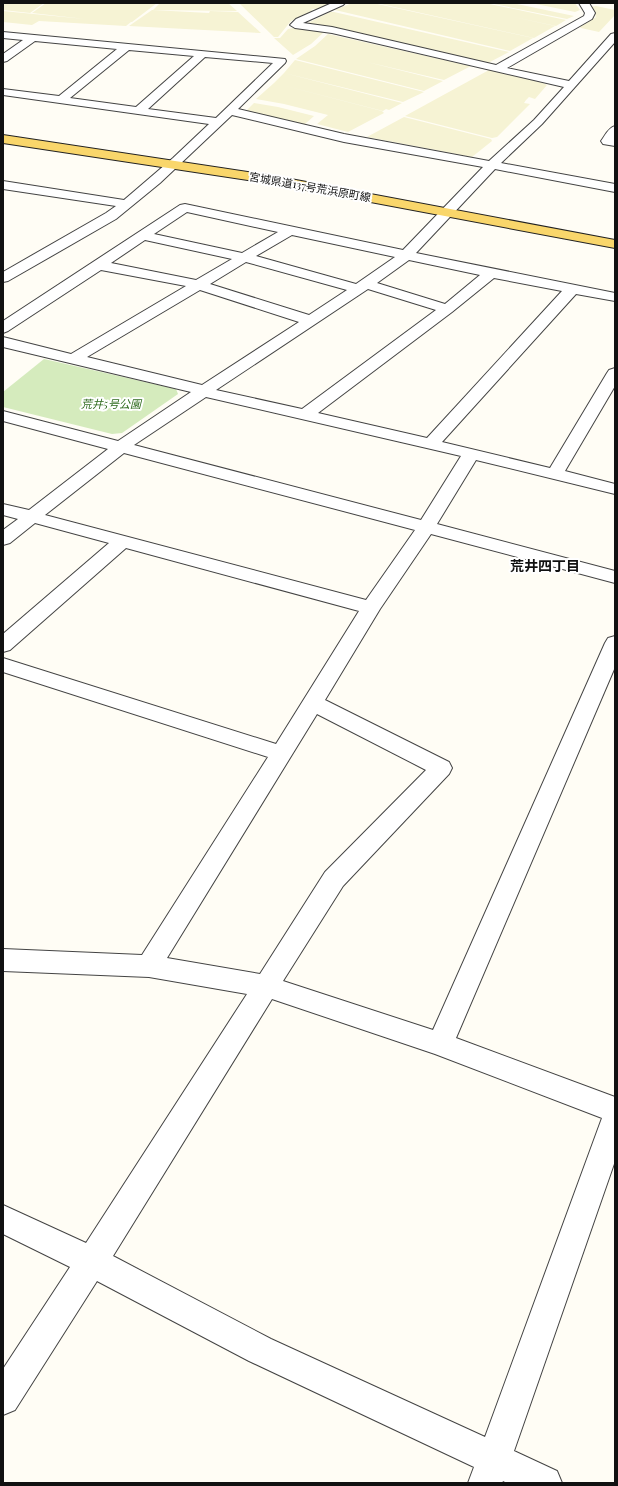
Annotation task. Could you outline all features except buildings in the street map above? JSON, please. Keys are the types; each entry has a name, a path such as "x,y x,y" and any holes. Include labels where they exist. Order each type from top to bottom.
{"main road":[{"name":"宮城県道137号荒浜原町線","path":"3,132 177,161 280,181 615,235"},
{"name":"宮城県道137号荒浜原町線","path":"3,139 177,161"},
{"name":"宮城県道137号荒浜原町線","path":"449,209 615,244"}],"street":[{"path":"340,3 299,21 295,25 332,30 571,85"},
{"path":"497,69 589,17 590,13 584,3"},
{"path":"3,35 281,61 177,161 127,204 111,216 3,278"},
{"path":"3,539 32,518 121,447 312,321 406,255 491,166 538,122 615,36"},
{"path":"3,59 33,38"},
{"path":"61,100 127,46"},
{"path":"139,111 203,53"},
{"path":"3,92 217,122"},
{"path":"230,111 344,138 615,188"},
{"path":"615,130 607,141 615,142"},
{"path":"5,187 127,204"},
{"path":"3,328 185,208 491,273 615,297"},
{"path":"73,359 290,230"},
{"path":"143,236 243,257 446,309"},
{"path":"99,265 197,284 312,321"},
{"path":"305,415 446,309 491,273"},
{"path":"431,444 573,288"},
{"path":"3,342 192,387 204,392 431,444 615,489"},
{"path":"554,474 615,373"},
{"path":"3,416 425,528 615,576"},
{"path":"149,966 371,608 425,528 471,454"},
{"path":"3,509 371,608"},
{"path":"3,645 123,541"},
{"path":"440,1044 608,677 615,643"},
{"path":"3,665 281,753"},
{"path":"3,1398 92,1262 265,986 334,880 441,768 313,703"},
{"path":"3,960 149,966 265,986 440,1044 615,1110"},
{"path":"489,1470 615,1120"},
{"path":"3,1219 92,1262 489,1470 545,1483"}],"shaded area":[{"path":"3,3 44,3 30,13 3,10"},
{"path":"46,3 157,3 132,22 99,20 131,22 126,26 39,21 32,25 3,22 3,11 85,19 32,13"},
{"path":"160,3 228,3 237,11 153,10"},
{"path":"239,3 332,3 319,9 313,9 311,10 314,11 291,21 278,37 274,37"},
{"path":"352,3 373,3 533,38 510,51 335,10"},
{"path":"376,3 485,3 566,20 556,26 505,15 555,26 534,38"},
{"path":"489,3 519,3 517,4 574,16 567,19"},
{"path":"531,3 575,3 580,10 575,12"},
{"path":"596,6 615,10 615,15 599,32 581,28 580,27 596,17 591,7"},
{"path":"152,10 209,13 210,11 238,12 261,33 129,26"},
{"path":"330,12 509,52 488,63 306,24"},
{"path":"293,28 324,32 311,44 293,55 274,38 280,38 288,29"},
{"path":"328,34 471,66 444,80 367,62 443,81 424,91 296,59 315,46"},
{"path":"295,60 424,92 403,102 284,73"},
{"path":"489,70 547,85 535,99 529,97 526,100 524,103 530,104 497,137 492,138 405,116"},
{"path":"284,73 402,103 389,110 386,109 383,111 274,83"},
{"path":"274,83 382,111 384,113 348,132 317,124 328,115 256,99"},
{"path":"254,103 314,116 305,124 300,124 246,111"},
{"path":"404,117 491,139 492,141 472,157 367,137"}],"green space":[{"name":"荒井5号公園","path":"44,359 176,389 178,394 122,433 112,434 3,407 3,392"}],"district":[{"name":"荒井四丁目","path":"545,566"}]}
